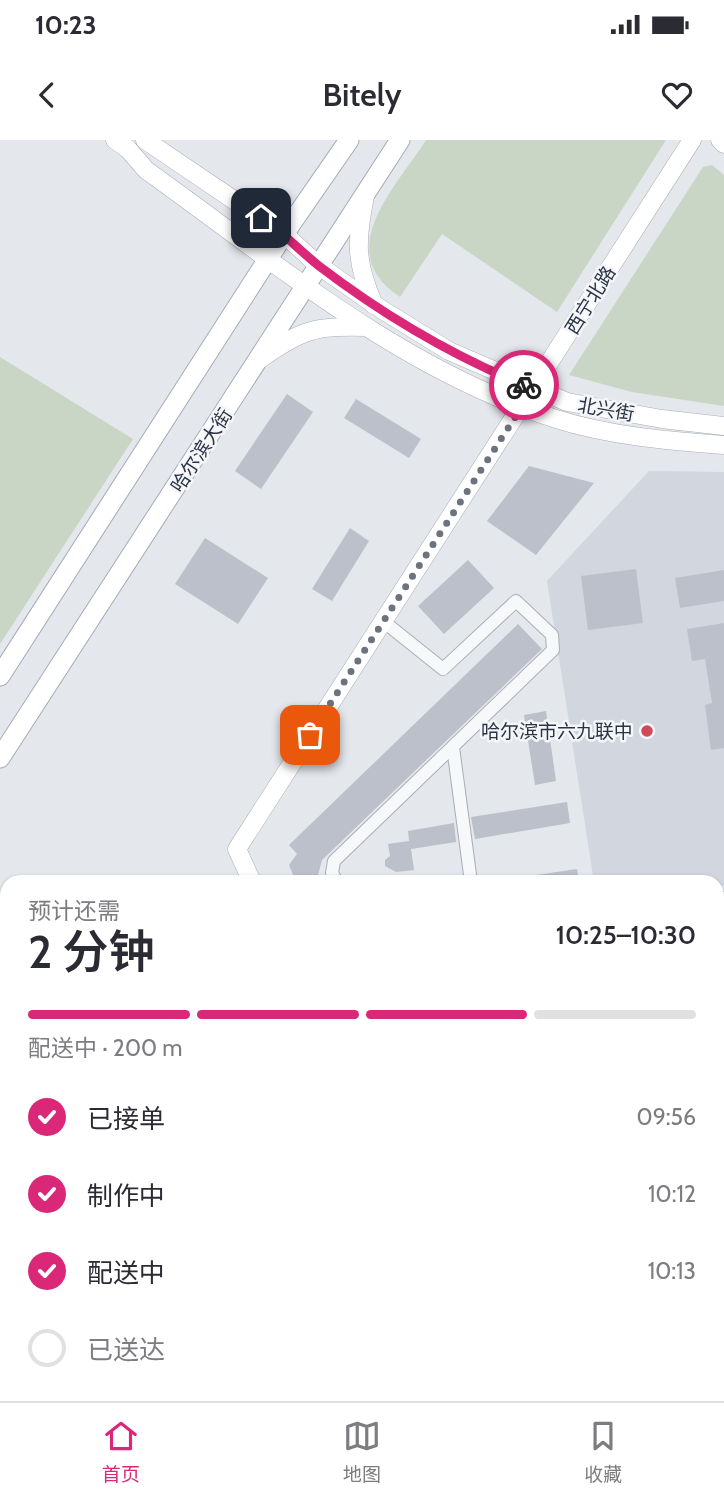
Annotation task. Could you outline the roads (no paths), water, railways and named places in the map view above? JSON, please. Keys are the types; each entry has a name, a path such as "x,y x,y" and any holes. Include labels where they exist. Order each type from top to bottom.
{"main road":[{"name":"北兴街","path":"115,140 128,149 145,170 306,285 441,372 522,406 583,426 680,442 724,444"},
{"name":"北兴街","path":"145,140 284,234 318,265 374,304 449,351 567,402 662,419 724,426"},
{"path":"0,677 284,234 349,140"},
{"name":"哈尔滨大街","path":"0,758 400,140"},
{"name":"西宁北路","path":"249,875 237,849 692,140"},
{"path":"720,140 724,144"},
{"path":"365,195 357,246 358,266 374,304"},
{"path":"260,359 293,335 316,327 368,327"}],"street":[{"path":"333,875 334,861 553,650 552,635 516,601 443,668 383,621"},
{"path":"453,747 470,875"}],"place":[{"name":"哈尔滨市六九联中","path":"647,731"}]}
